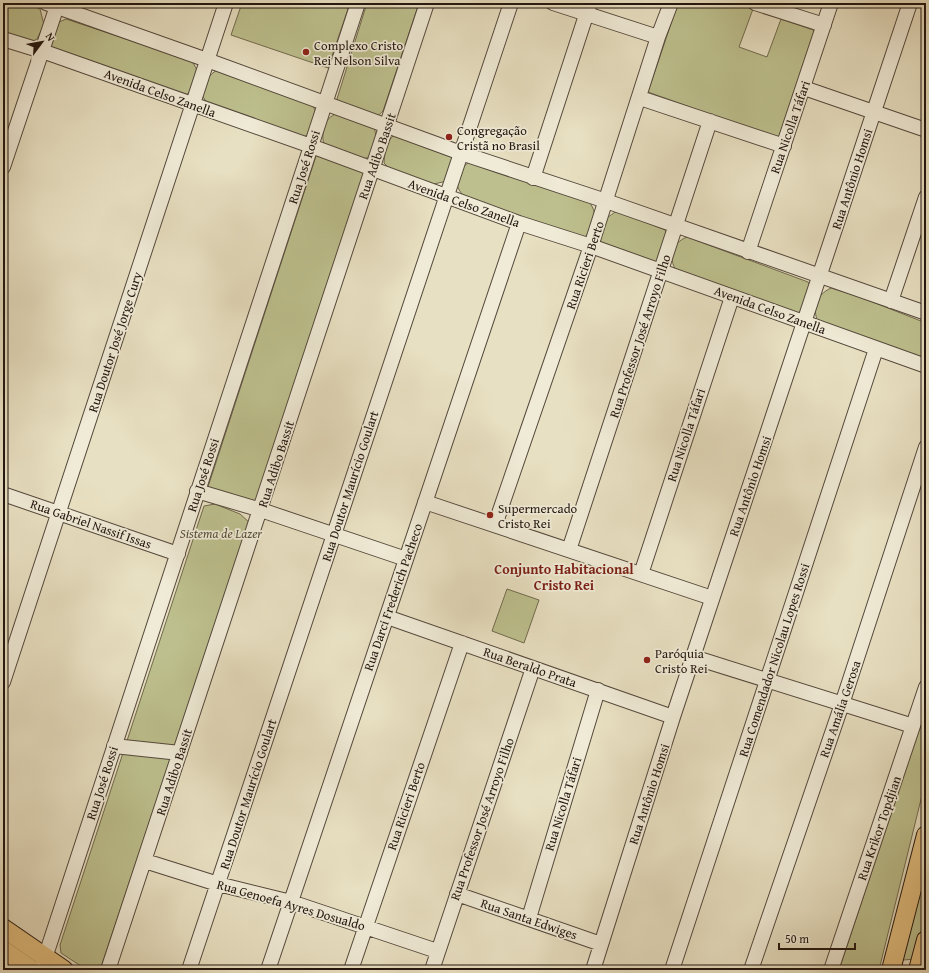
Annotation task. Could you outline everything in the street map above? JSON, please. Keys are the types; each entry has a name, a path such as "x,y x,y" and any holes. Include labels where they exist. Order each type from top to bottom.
{"main road":[{"path":"891,970 926,835"},
{"path":"3,928 42,963 64,970"},
{"path":"918,970 926,940"},
{"path":"3,950 32,970"}],"street":[{"name":"Rua Doutor José Jorge Cury","path":"3,682 226,3"},
{"name":"Rua José Rossi","path":"42,963 178,554 197,491 358,3"},
{"name":"Rua Adibo Bassit","path":"108,970 428,3"},
{"name":"Rua Doutor Maurício Goulart","path":"189,970 511,3"},
{"path":"553,3 588,8 658,37"},
{"name":"Rua Ricieri Berto","path":"495,525 606,202 670,3"},
{"path":"755,3 824,25"},
{"name":"Rua Nicolla Táfari","path":"748,252 804,88 831,3"},
{"name":"Rua Antônio Homsi","path":"593,970 712,598 910,3"},
{"path":"3,167 42,51 54,4 387,127 926,313"},
{"path":"533,178 588,8"},
{"name":"Avenida Celso Zanella","path":"3,39 42,51 311,146 518,223 591,246 926,366"},
{"path":"804,88 926,130"},
{"path":"640,98 784,146"},
{"name":"Rua Professor José Arroyo Filho","path":"569,550 710,121"},
{"path":"891,301 926,197"},
{"name":"Rua Darci Frederich Pacheco","path":"268,970 518,223"},
{"name":"Rua Nicolla Táfari","path":"640,574 732,297"},
{"name":"Rua Comendador Nicolau Lopes Rossi","path":"672,970 876,349"},
{"name":"Rua Amália Gerosa","path":"751,970 842,704 926,447"},
{"path":"197,491 260,510 406,559"},
{"name":"Rua Gabriel Nassif Issas","path":"3,494 178,554"},
{"path":"425,502 712,598"},
{"name":"Rua Beraldo Prata","path":"387,616 674,717"},
{"name":"Rua Ricieri Berto","path":"351,970 462,643"},
{"path":"693,656 913,726"},
{"name":"Rua Professor José Arroyo Filho","path":"432,970 533,668"},
{"name":"Rua Krikor Topdjian","path":"831,970 926,687"},
{"name":"Rua Nicolla Táfari","path":"529,918 598,690"},
{"path":"114,746 180,753"},
{"name":"Rua Genoefa Ayres Dosualdo","path":"145,862 218,884 291,902 438,951"},
{"name":"Rua Santa Edwiges","path":"457,894 601,944"}],"green space":[{"path":"3,3 25,3 40,9 44,25 37,39 29,43 3,34"},
{"name":"Complexo Cristo Rei Nelson Silva","path":"242,3 350,3 328,68 231,35"},
{"path":"367,3 419,3 383,111 377,116 372,117 364,115 344,105 337,99"},
{"path":"678,3 736,3 753,9 739,47 767,57 781,19 816,31 782,140 648,92"},
{"path":"66,19 192,61 197,70 191,89 185,98 54,52 50,43 59,22"},
{"path":"219,69 310,102 317,113 310,134 301,138 208,105 202,95 204,87 209,77"},
{"path":"338,113 374,128 376,141 374,151 368,157 359,159 349,157 336,152 324,143 323,134 326,123 331,117"},
{"path":"393,136 447,152 454,160 447,181 434,184 391,170 384,163 387,145"},
{"name":"Sistema de Lazer","path":"317,153 366,170 258,504 207,490"},
{"path":"473,160 589,202 595,217 592,227 586,236 581,240 466,198 458,187 457,177 462,168"},
{"path":"617,211 665,230 668,236 661,259 652,264 601,243 600,232 602,224 607,218"},
{"path":"687,237 808,282 811,287 803,310 798,313 679,274 673,264 672,253 677,243"},
{"path":"831,288 860,297 926,323 926,361 818,322 815,312 817,302 822,294"},
{"name":"Sistema de Lazer","path":"215,504 240,514 250,523 100,970 87,970 61,953 60,945 204,506"},
{"path":"507,589 539,600 524,643 492,631"},
{"path":"926,708 926,779 879,970 839,970"},
{"path":"926,865 926,918 916,959 903,960"}],"place":[{"name":"Complexo Cristo Rei Nelson Silva","path":"306,52"},
{"name":"Congregação Cristã no Brasil","path":"449,137"},
{"name":"Supermercado Cristo Rei","path":"490,515"},
{"name":"Paróquia Cristo Rei","path":"647,660"}],"district":[{"name":"Conjunto Habitacional Cristo Rei","path":"564,578"}]}
